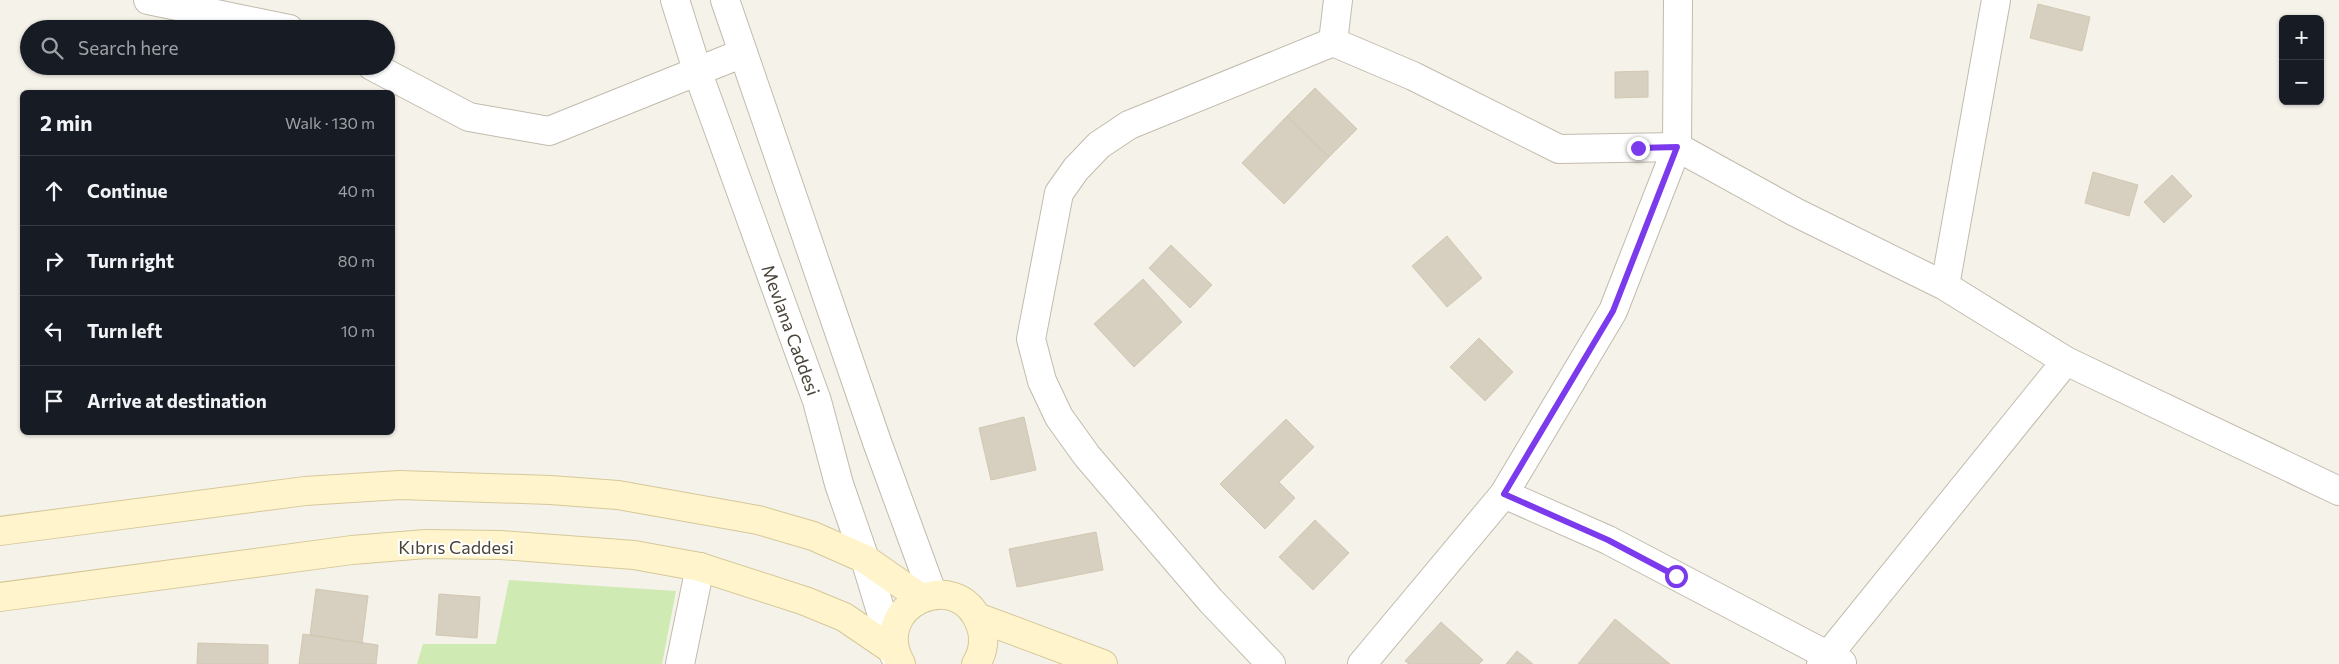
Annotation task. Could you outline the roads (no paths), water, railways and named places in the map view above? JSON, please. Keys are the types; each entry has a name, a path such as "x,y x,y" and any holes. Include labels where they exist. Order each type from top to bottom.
{"main road":[{"path":"0,531 305,491 400,485 550,490 618,496 758,520 813,536 865,559 927,596"},
{"name":"Kıbrıs Caddesi","path":"0,597 352,550 426,544 501,545 634,555 700,567 805,601 844,618 896,660"},
{"path":"896,660 896,625 910,605 927,596 946,595 958,599 969,606 977,617 982,630 984,644 976,664"},
{"path":"977,617 1104,664"}],"street":[{"path":"148,0 245,20"},
{"name":"Mevlana Caddesi","path":"675,0 698,72 817,401 839,484 865,559 896,660"},
{"path":"725,0 878,442 927,596"},
{"path":"1332,42 1338,0"},
{"path":"1362,664 1504,494 1613,311 1677,147 1678,0"},
{"path":"1945,286 1996,0"},
{"path":"1271,664 1211,601 1087,456 1058,416 1042,381 1032,339 1059,193 1076,169 1099,145 1129,125 1332,42 1413,76 1559,149 1677,147 1795,212 1945,286 2066,361 2339,491"},
{"path":"389,75 469,118 549,131 743,53"},
{"path":"1504,494 1608,540 1831,661 2066,361"},
{"path":"680,664 700,567"}]}
